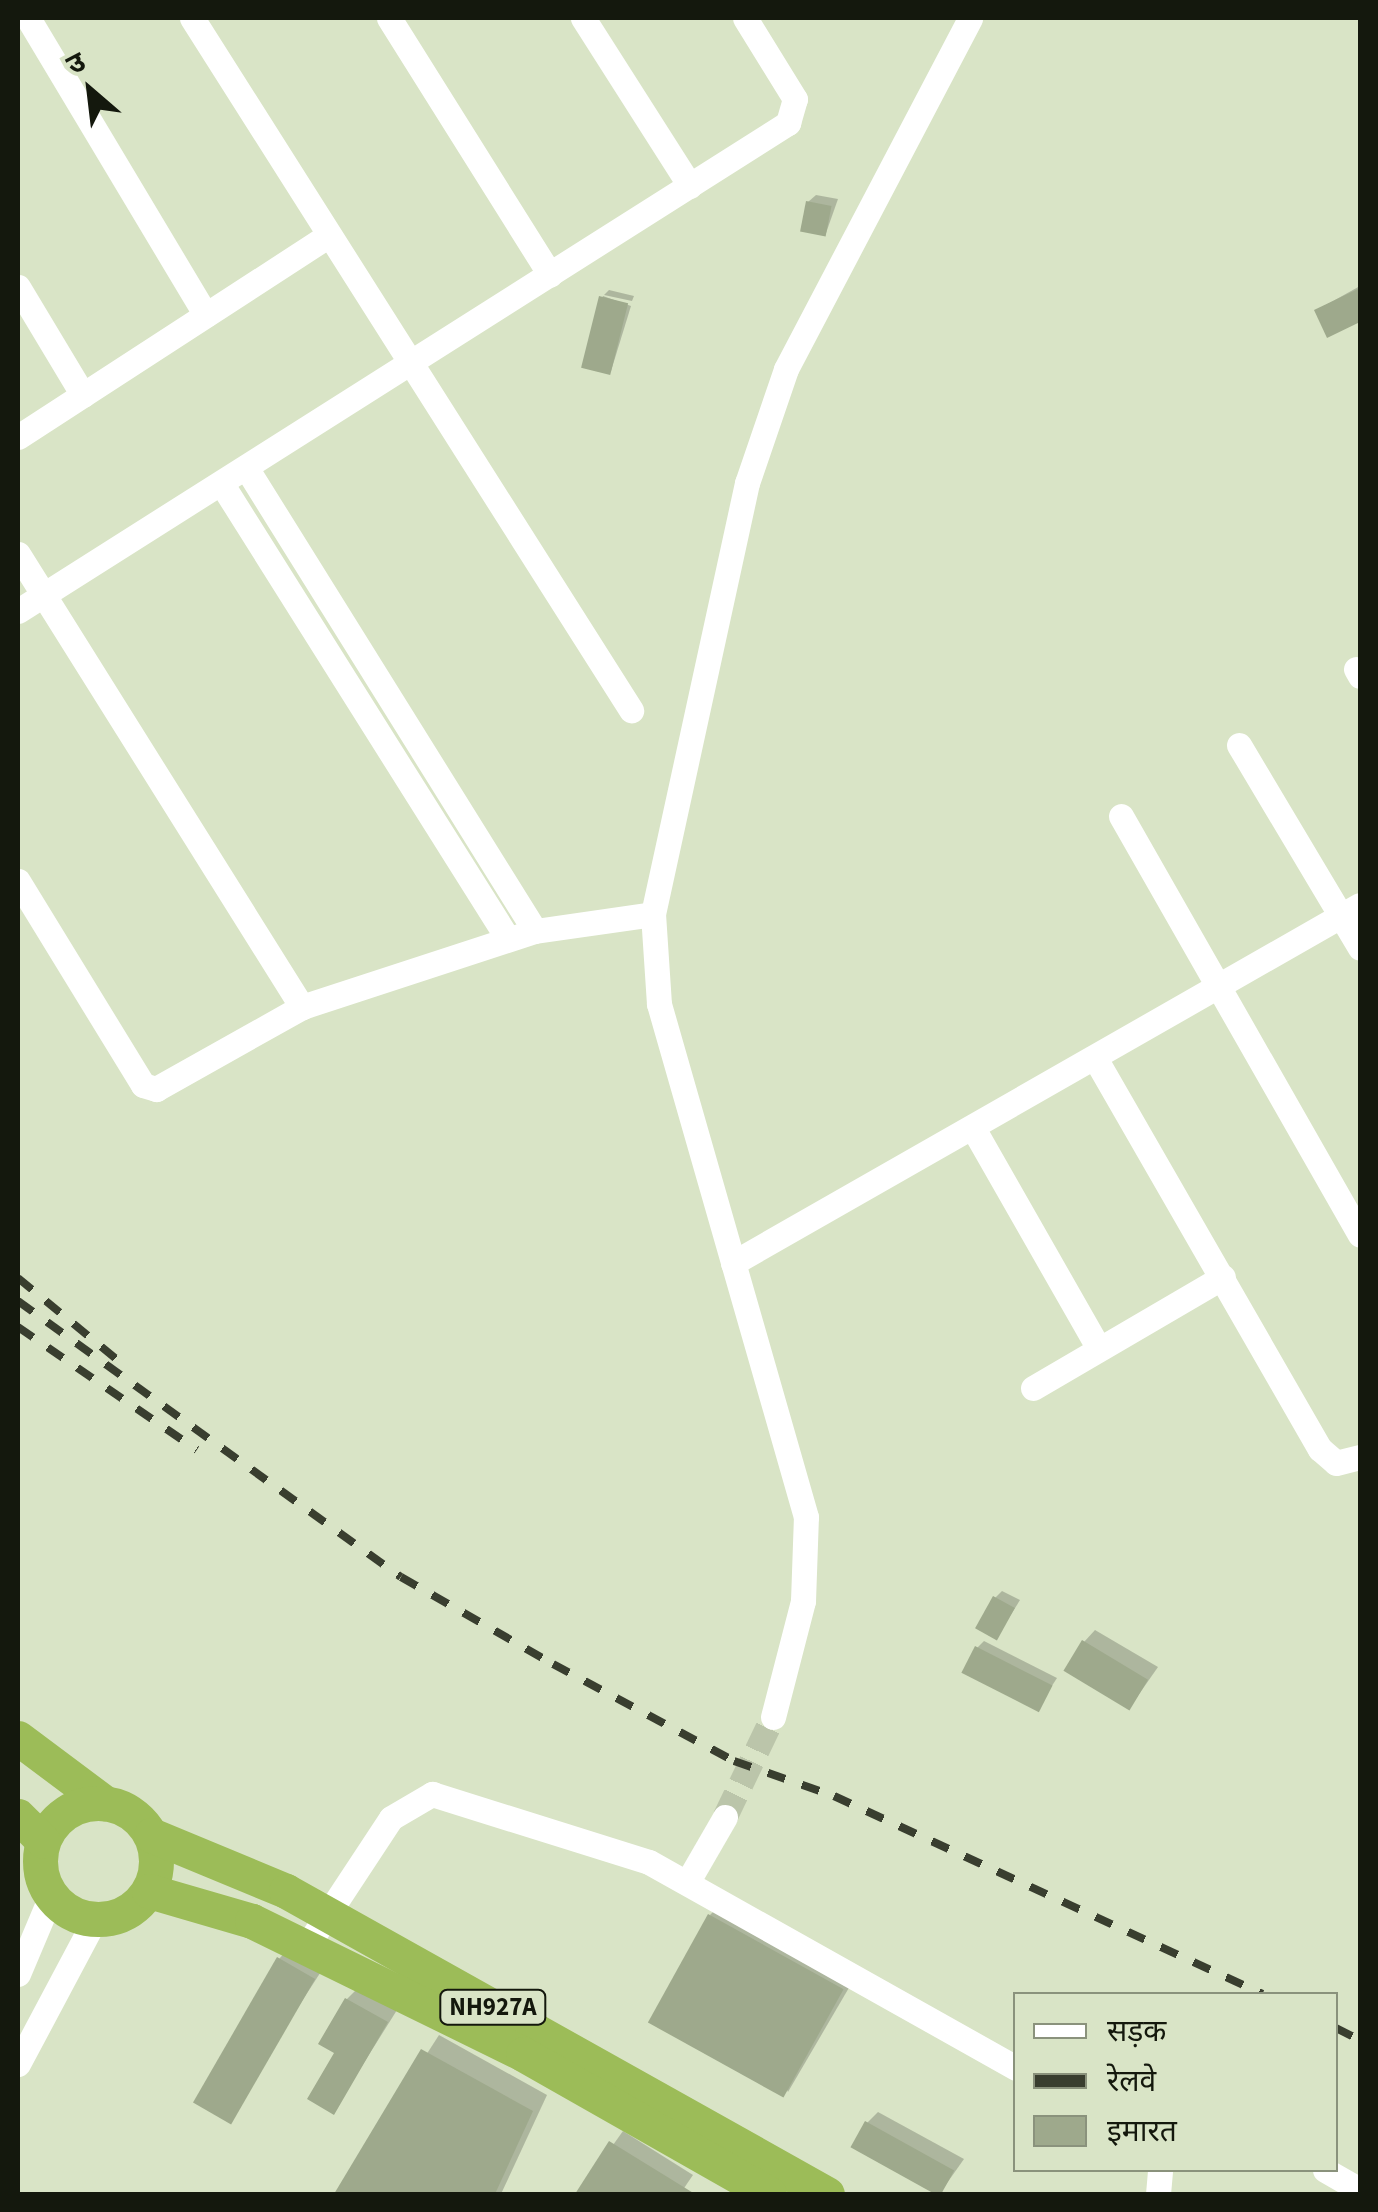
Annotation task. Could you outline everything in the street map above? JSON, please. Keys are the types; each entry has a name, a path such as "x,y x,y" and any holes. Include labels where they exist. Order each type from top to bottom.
{"highway":[{"name":"NH927A","path":"18,1738 151,1835 229,1862 827,2194"},
{"path":"43,1841 68,1812 105,1803"},
{"path":"18,1816 43,1841 51,1896 95,1919 120,1916 149,1891 151,1835"},
{"name":"NH927A","path":"149,1891 306,1947 523,2054 769,2194"}],"street":[{"path":"28,18 206,315"},
{"path":"192,18 631,710"},
{"path":"389,18 550,275"},
{"path":"582,18 690,186"},
{"path":"18,611 222,486 690,186 796,109 745,18"},
{"path":"773,1717 803,1601 806,1517 659,1004 653,914 746,483 786,369 970,18"},
{"path":"18,437 327,236"},
{"path":"18,286 83,395"},
{"path":"248,469 536,931"},
{"path":"222,486 508,940"},
{"path":"18,554 302,1006"},
{"path":"1239,745 1351,911 1360,948"},
{"path":"1121,816 1360,1235"},
{"path":"18,881 142,1085 169,1088 302,1006 536,931 653,914"},
{"path":"733,1263 1351,911"},
{"path":"1095,1058 1320,1449 1336,1463 1360,1457"},
{"path":"973,1128 1099,1349"},
{"path":"1033,1388 1223,1277"},
{"path":"306,1947 330,1916 390,1818 432,1794 688,1881 1013,2066"},
{"path":"688,1881 724,1817"},
{"path":"18,1974 51,1896"},
{"path":"18,2064 95,1919"},
{"path":"1328,2172 1360,2190"}],"building":[{"path":"806,201 832,206 826,236 800,231"},
{"path":"1360,288 1360,322 1327,338 1314,310"},
{"path":"599,296 628,303 610,375 581,368"},
{"path":"993,1596 1015,1608 997,1640 975,1628"},
{"path":"1082,1640 1148,1680 1129,1711 1063,1671"},
{"path":"975,1646 1053,1685 1039,1712 961,1673"},
{"path":"708,1914 844,1989 783,2098 648,2022"},
{"path":"277,1957 315,1979 231,2124 193,2102"},
{"path":"345,1998 388,2022 334,2115 307,2099 334,2053 318,2044"},
{"path":"421,2049 533,2111 495,2194 334,2194"},
{"path":"865,2121 954,2170 941,2194 935,2194 850,2147"},
{"path":"609,2141 695,2194 575,2194"}],"tunnel":[{"path":"725,1817 773,1717"}],"railway":[{"path":"18,1278 121,1363"},
{"path":"18,1301 401,1577 553,1664 734,1761 834,1796 1259,1992"},
{"path":"18,1327 197,1450"},
{"path":"1338,2029 1360,2040"}]}
